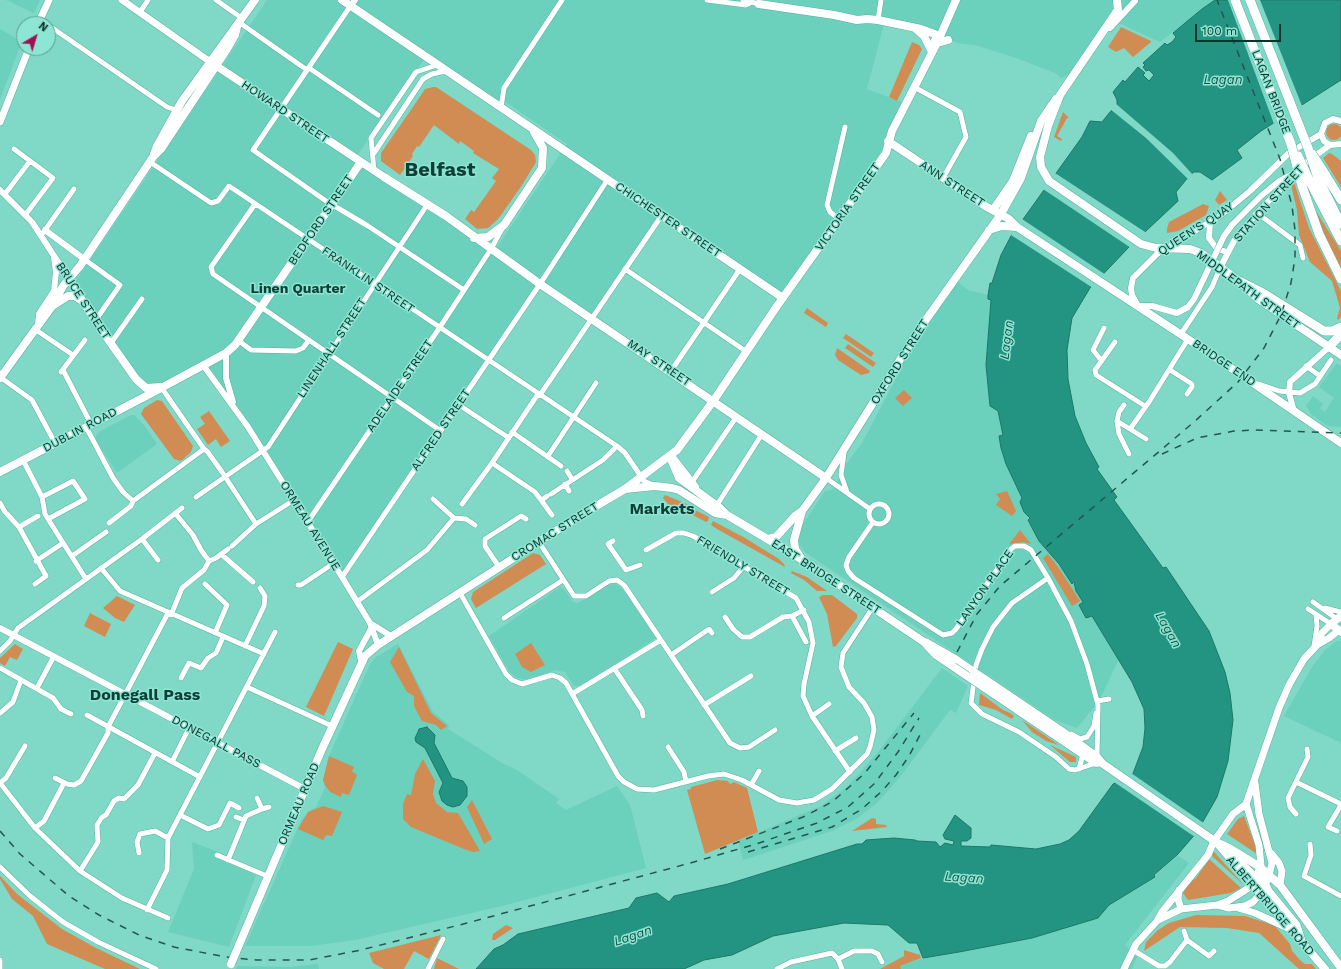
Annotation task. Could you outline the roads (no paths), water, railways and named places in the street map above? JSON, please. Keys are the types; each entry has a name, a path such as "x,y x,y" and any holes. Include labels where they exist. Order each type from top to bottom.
{"highway":[{"name":"LAGAN BRIDGE","path":"1235,0 1291,144 1314,180"},
{"name":"LAGAN BRIDGE","path":"1250,0 1308,148 1314,180"},
{"path":"1314,180 1341,200"},
{"path":"1314,180 1341,224"},
{"path":"1314,180 1341,241"},
{"path":"1314,180 1319,234 1341,279"},
{"path":"1239,282 1263,293 1324,331 1332,331 1341,327"},
{"path":"1329,347 1341,334"}],"main road":[{"path":"42,16 49,0"},
{"path":"122,0 209,61"},
{"path":"1,375 53,305 58,293 84,259 151,159 161,149 235,36 240,23 255,0"},
{"name":"CHICHESTER STREET","path":"342,0 352,4 437,65 662,215 783,298"},
{"name":"VICTORIA STREET","path":"714,400 783,298 886,153 888,141 956,0"},
{"path":"1060,95 1118,10 1117,0"},
{"path":"764,2 834,14 853,14 867,19 915,28 939,38"},
{"path":"151,159 156,146 176,110 230,32 240,23"},
{"path":"915,28 924,36 932,52"},
{"path":"924,36 948,40"},
{"path":"0,122 26,56"},
{"name":"HOWARD STREET","path":"209,61 426,205"},
{"name":"OXFORD STREET","path":"768,539 776,537 802,511 826,478 914,337 989,230 997,212 1021,178 1041,121 1053,101 1060,95"},
{"name":"MIDDLEPATH STREET","path":"1060,95 1046,134 1040,157 1041,167 1049,181 1133,239 1147,246 1184,248 1196,251 1239,282 1258,299 1341,354"},
{"path":"474,238 488,237 504,225 542,168 543,148 533,129"},
{"name":"ANN STREET","path":"888,141 943,178 1012,221 1017,227 1106,285"},
{"name":"BEDFORD STREET","path":"161,387 226,353 239,341 361,162"},
{"name":"MAY STREET","path":"426,205 452,220 474,238 540,284 714,400 826,478"},
{"path":"989,230 1002,226 1017,227"},
{"name":"BRUCE STREET","path":"69,279 110,343 136,379 146,388 161,387"},
{"name":"BRIDGE END","path":"1106,285 1251,381 1341,443"},
{"path":"53,305 68,296 75,296 82,301"},
{"path":"134,401 139,391 136,379"},
{"name":"DUBLIN ROAD","path":"0,472 161,387"},
{"name":"CROMAC STREET","path":"378,644 641,478 670,456 714,400"},
{"name":"EAST BRIDGE STREET","path":"670,456 692,482 697,491"},
{"name":"EAST BRIDGE STREET","path":"670,456 676,475 727,515 803,561 873,607 924,642 936,655 1063,732 1098,760 1200,831"},
{"name":"EAST BRIDGE STREET","path":"625,489 655,486 679,490 715,513 727,515"},
{"name":"OXFORD STREET","path":"802,511 794,540 795,549 803,561"},
{"path":"1124,969 1133,950 1145,932 1158,920 1184,883 1208,855 1215,841 1233,814 1246,804 1279,708 1289,685 1304,659 1315,646 1329,638 1339,623"},
{"name":"ORMEAU ROAD","path":"230,966 361,661 378,644"},
{"name":"EAST BRIDGE STREET","path":"984,683 1083,754 1098,760"},
{"path":"1238,908 1251,904 1261,894 1270,875 1272,863 1271,853 1260,814 1255,781"},
{"path":"1246,804 1259,845 1260,866 1266,886 1297,925 1303,943"},
{"name":"ALBERTBRIDGE ROAD","path":"1200,831 1260,866 1270,875 1280,885 1341,968"},
{"name":"ALBERTBRIDGE ROAD","path":"1215,841 1325,969"},
{"path":"1229,848 1236,858 1257,877 1259,880 1261,894"},
{"path":"1271,853 1282,871 1280,885"},
{"path":"1158,920 1181,909 1217,905 1241,894 1257,877 1260,866"},
{"path":"1179,890 1178,899 1181,909"},
{"path":"1217,905 1229,908 1238,908 1255,913 1292,930"}],"street":[{"path":"140,12 148,0"},
{"path":"216,0 240,23 378,115"},
{"path":"501,108 504,88 562,0"},
{"path":"707,0 746,5 750,3 764,2"},
{"path":"743,0 750,3"},
{"path":"878,20 881,0"},
{"path":"1118,10 1136,1"},
{"path":"1098,41 1136,1"},
{"path":"352,4 252,150 464,290"},
{"path":"56,30 167,107 176,110"},
{"path":"374,171 374,153 371,138 416,72 437,65"},
{"path":"374,153 423,79 432,74 446,71"},
{"path":"914,87 960,112 966,137 943,178"},
{"name":"QUEEN'S QUAY","path":"1138,306 1130,288 1133,278 1140,269 1164,248 1210,222 1250,191 1289,154 1321,134 1326,123 1333,119 1341,121"},
{"path":"839,219 830,212 827,205 845,127"},
{"path":"1321,134 1324,141 1330,145 1341,144"},
{"name":"STATION STREET","path":"1180,334 1208,293 1227,252 1257,213 1296,172 1317,153 1330,145"},
{"path":"14,148 53,178 26,214"},
{"name":"FRANKLIN STREET","path":"151,159 211,203 218,201 229,186 617,446 625,453 641,478"},
{"path":"2,192 30,161"},
{"path":"1138,306 1152,306 1177,313 1188,307 1194,299 1224,236 1232,225 1261,196 1278,182 1296,172"},
{"name":"ALFRED STREET","path":"342,577 540,284 608,179"},
{"path":"40,235 74,189"},
{"name":"BRUCE STREET","path":"2,192 26,214 69,279"},
{"path":"255,204 211,267 213,274 394,397 441,431"},
{"name":"LINENHALL STREET","path":"196,497 263,451 278,431 426,205"},
{"path":"1257,213 1300,245 1303,258"},
{"path":"462,504 492,463 536,397 540,394 662,215"},
{"path":"1210,222 1208,234 1213,246 1227,252"},
{"name":"ADELAIDE STREET","path":"307,523 394,397 491,249 504,225"},
{"path":"45,230 120,285 96,322"},
{"path":"53,256 56,272 54,291 40,314 36,329 73,355"},
{"path":"671,371 740,268"},
{"path":"626,269 747,352"},
{"path":"110,343 142,299"},
{"path":"1101,360 1093,350 1104,328"},
{"path":"1130,429 1170,370 1188,339"},
{"path":"85,340 62,371 113,478 123,492 133,501"},
{"path":"239,341 251,350 296,351 303,348 309,340"},
{"path":"1115,342 1095,370 1096,375 1145,406"},
{"path":"1294,411 1289,393 1290,382 1306,366 1329,347"},
{"name":"ORMEAU AVENUE","path":"226,353 226,378 229,391 237,411"},
{"path":"1251,381 1289,393 1300,393 1308,389 1320,376 1331,360"},
{"name":"ORMEAU AVENUE","path":"203,365 237,411 358,601 371,625 378,644"},
{"path":"1306,366 1320,376"},
{"path":"1170,370 1192,384 1192,387 1187,394"},
{"path":"1,375 32,400 55,443"},
{"path":"548,456 596,383"},
{"path":"161,387 204,449 225,476 256,524"},
{"path":"459,405 509,438"},
{"path":"1124,405 1119,412 1119,434 1129,454"},
{"path":"692,482 737,416"},
{"path":"1118,421 1146,439"},
{"path":"512,432 561,466"},
{"path":"716,505 762,434"},
{"path":"542,500 603,460 617,446"},
{"path":"109,523 131,506 133,501 204,449"},
{"path":"844,450 841,475 847,493"},
{"path":"23,460 42,497 45,514 86,579"},
{"path":"492,463 535,492 552,515"},
{"path":"566,471 572,479"},
{"name":"EAST BRIDGE STREET","path":"641,478 655,486"},
{"path":"826,478 870,509"},
{"path":"42,497 73,481 85,499 48,519"},
{"path":"565,484 569,490"},
{"path":"434,499 454,518 466,519 475,525"},
{"path":"55,778 64,783 74,785 81,781 108,733 108,727 170,614 182,588 204,570 209,561 230,547 256,524 294,500"},
{"path":"0,503 6,513 19,527 36,561 46,576 35,584"},
{"path":"878,503 885,505 889,510 889,517 886,522 880,524 873,522 869,514 870,509 878,503"},
{"path":"0,651 18,628 142,539 182,508"},
{"path":"175,513 193,535 209,561"},
{"path":"19,527 38,516"},
{"path":"499,567 485,546 485,539 521,516 526,519"},
{"path":"358,601 427,550 454,518"},
{"name":"LANYON PLACE","path":"873,522 849,557 846,565 848,571 854,578 943,635 952,634 956,630 1011,549 1015,546 1024,546 1031,550 1048,578"},
{"path":"72,556 106,532"},
{"name":"FRIENDLY STREET","path":"646,550 676,533 684,533 693,536 796,598 804,610 810,626 813,643 803,690 807,706 812,716 850,772"},
{"path":"142,539 158,560"},
{"path":"613,540 608,544 626,570 640,565"},
{"path":"539,542 574,596 586,596 609,581 617,580 624,585 730,743 736,747 749,748 775,730"},
{"path":"36,561 63,543"},
{"path":"221,554 253,582"},
{"path":"298,584 301,585 334,563"},
{"path":"712,592 734,578 744,566"},
{"path":"101,568 120,592 264,654"},
{"path":"1048,578 1078,640 1087,664 1098,703 1098,760 1079,769 1069,769 1056,757 1019,732 982,714 973,707 970,699 976,665 993,626 1012,603 1048,578"},
{"path":"504,618 563,580"},
{"path":"206,584 227,605 215,633"},
{"path":"245,646 264,606 265,596 260,588"},
{"path":"460,593 506,674 512,680 522,684 546,675 552,675 560,678 566,683 618,776 624,782 637,789 654,790 724,774 751,785 779,800 797,803 805,802 821,796 832,789 867,754 870,747 873,724 870,711 845,681 841,661 845,650 873,607"},
{"path":"1313,602 1320,606 1339,623"},
{"path":"1320,606 1339,623"},
{"path":"1308,609 1316,614 1339,623"},
{"path":"724,617 733,629 742,637 750,637 783,617 792,616 804,610"},
{"path":"1315,646 1317,626 1316,614"},
{"path":"792,616 806,642"},
{"path":"361,661 360,651 371,625 391,636"},
{"name":"DONEGALL PASS","path":"0,628 217,744 305,789"},
{"path":"671,654 709,629 712,633"},
{"path":"147,910 167,870 168,838 275,632"},
{"path":"181,678 189,663 201,668 208,658 216,653 223,637"},
{"path":"572,694 661,640"},
{"path":"37,688 54,656"},
{"path":"0,668 53,698 61,709 71,714"},
{"path":"614,668 642,710 643,716"},
{"path":"704,705 751,676"},
{"path":"0,713 13,702 21,680"},
{"path":"246,687 332,726"},
{"path":"1098,703 1109,700"},
{"path":"1063,732 1069,733 1080,739 1087,737 1094,726 1098,703"},
{"path":"812,716 828,704"},
{"path":"87,715 200,777"},
{"path":"172,762 189,728"},
{"path":"835,751 856,738"},
{"path":"25,746 6,778 0,783 35,828 80,871 105,888 147,910 168,918"},
{"path":"668,747 684,772 686,782"},
{"path":"1296,814 1290,807 1288,798 1308,757 1307,749"},
{"path":"80,871 98,842 97,825 102,816 106,815 114,801 119,798 124,799 138,785 155,753"},
{"path":"1079,769 1083,754"},
{"path":"751,785 759,771"},
{"path":"1296,782 1341,804 1328,827 1337,831"},
{"path":"35,828 44,821 64,783"},
{"path":"257,798 262,809"},
{"path":"180,815 208,829 219,825 230,803 239,808"},
{"path":"228,860 246,816 269,807"},
{"path":"236,817 244,820"},
{"path":"139,853 137,842 140,834 155,831 168,838"},
{"path":"1310,844 1311,855 1304,876 1340,895"},
{"path":"217,855 268,876"},
{"path":"0,867 30,896 63,922 98,942 156,969"},
{"path":"1184,931 1187,940 1209,956 1214,951"},
{"path":"428,969 443,939"},
{"path":"1133,950 1159,966 1165,966 1170,962 1187,940"},
{"path":"838,959 854,951 872,951 878,954 882,962"},
{"path":"781,968 791,962 830,953 834,954 838,959 842,969"}],"water":[{"name":"Lagan","path":"1215,0 1341,0 1341,80 1261,131 1237,150 1242,158 1212,180 1200,172 1194,172 1190,175 1176,192 1178,201 1129,247 1090,288 1072,318 1067,350 1068,379 1075,416 1086,443 1099,467 1097,469 1117,497 1114,500 1163,568 1166,567 1209,631 1225,672 1230,693 1233,720 1228,761 1217,797 1197,832 1178,854 1154,875 1155,877 1109,905 1098,918 1032,938 959,952 923,958 917,943 909,943 888,925 844,923 773,936 732,955 704,960 684,969 476,969 494,949 503,945 518,934 629,908 636,898 657,893 669,902 674,896 728,884 857,844 862,844 866,840 894,838 936,842 940,847 945,843 953,845 954,841 945,839 943,835 955,815 971,828 971,838 967,841 961,841 961,846 990,847 991,845 1036,849 1060,844 1069,840 1079,831 1113,784 1132,776 1143,747 1145,728 1144,709 1132,682 1092,616 1086,618 1079,605 1083,602 1076,591 1074,582 1072,584 1059,564 1039,541 1028,520 1030,518 1024,512 1020,502 1022,498 1006,464 1001,448 999,436 1003,435 998,411 990,406 986,365 991,300 988,299 988,295 990,283 992,283 1001,255 1011,236 1082,137 1090,121 1102,122 1117,105 1117,100 1113,92 1123,80 1125,82 1138,67 1145,73 1143,75 1149,81 1154,75 1149,70 1146,71 1143,67 1145,65 1143,63 1165,43 1167,45 1172,42 1176,37 1173,33"},
{"path":"427,727 435,735 434,743 452,778 463,781 467,787 467,796 460,805 453,807 442,801 439,792 443,783 425,748 416,742 415,738 419,729"}],"railway":[{"path":"957,652 977,614 1000,586 1194,422 1238,382 1264,348 1281,315 1291,283 1295,258 1295,230 1292,206 1280,159 1217,0"},
{"path":"1162,454 1197,438 1234,431 1256,430 1341,433"},
{"path":"720,849 803,817 832,802 864,774 914,713"},
{"path":"0,831 20,854 69,896 99,915 139,935 174,947 226,957 256,960 309,960 361,950 694,862 756,844 817,823 848,807 874,784 898,752 919,718"},
{"path":"748,852 832,827 862,809 882,791 896,775 909,756 921,733"}],"district":[{"name":"Belfast","path":"440,170"},
{"name":"Linen Quarter","path":"298,289"},
{"name":"Markets","path":"662,509"},
{"name":"Donegall Pass","path":"145,695"}]}
